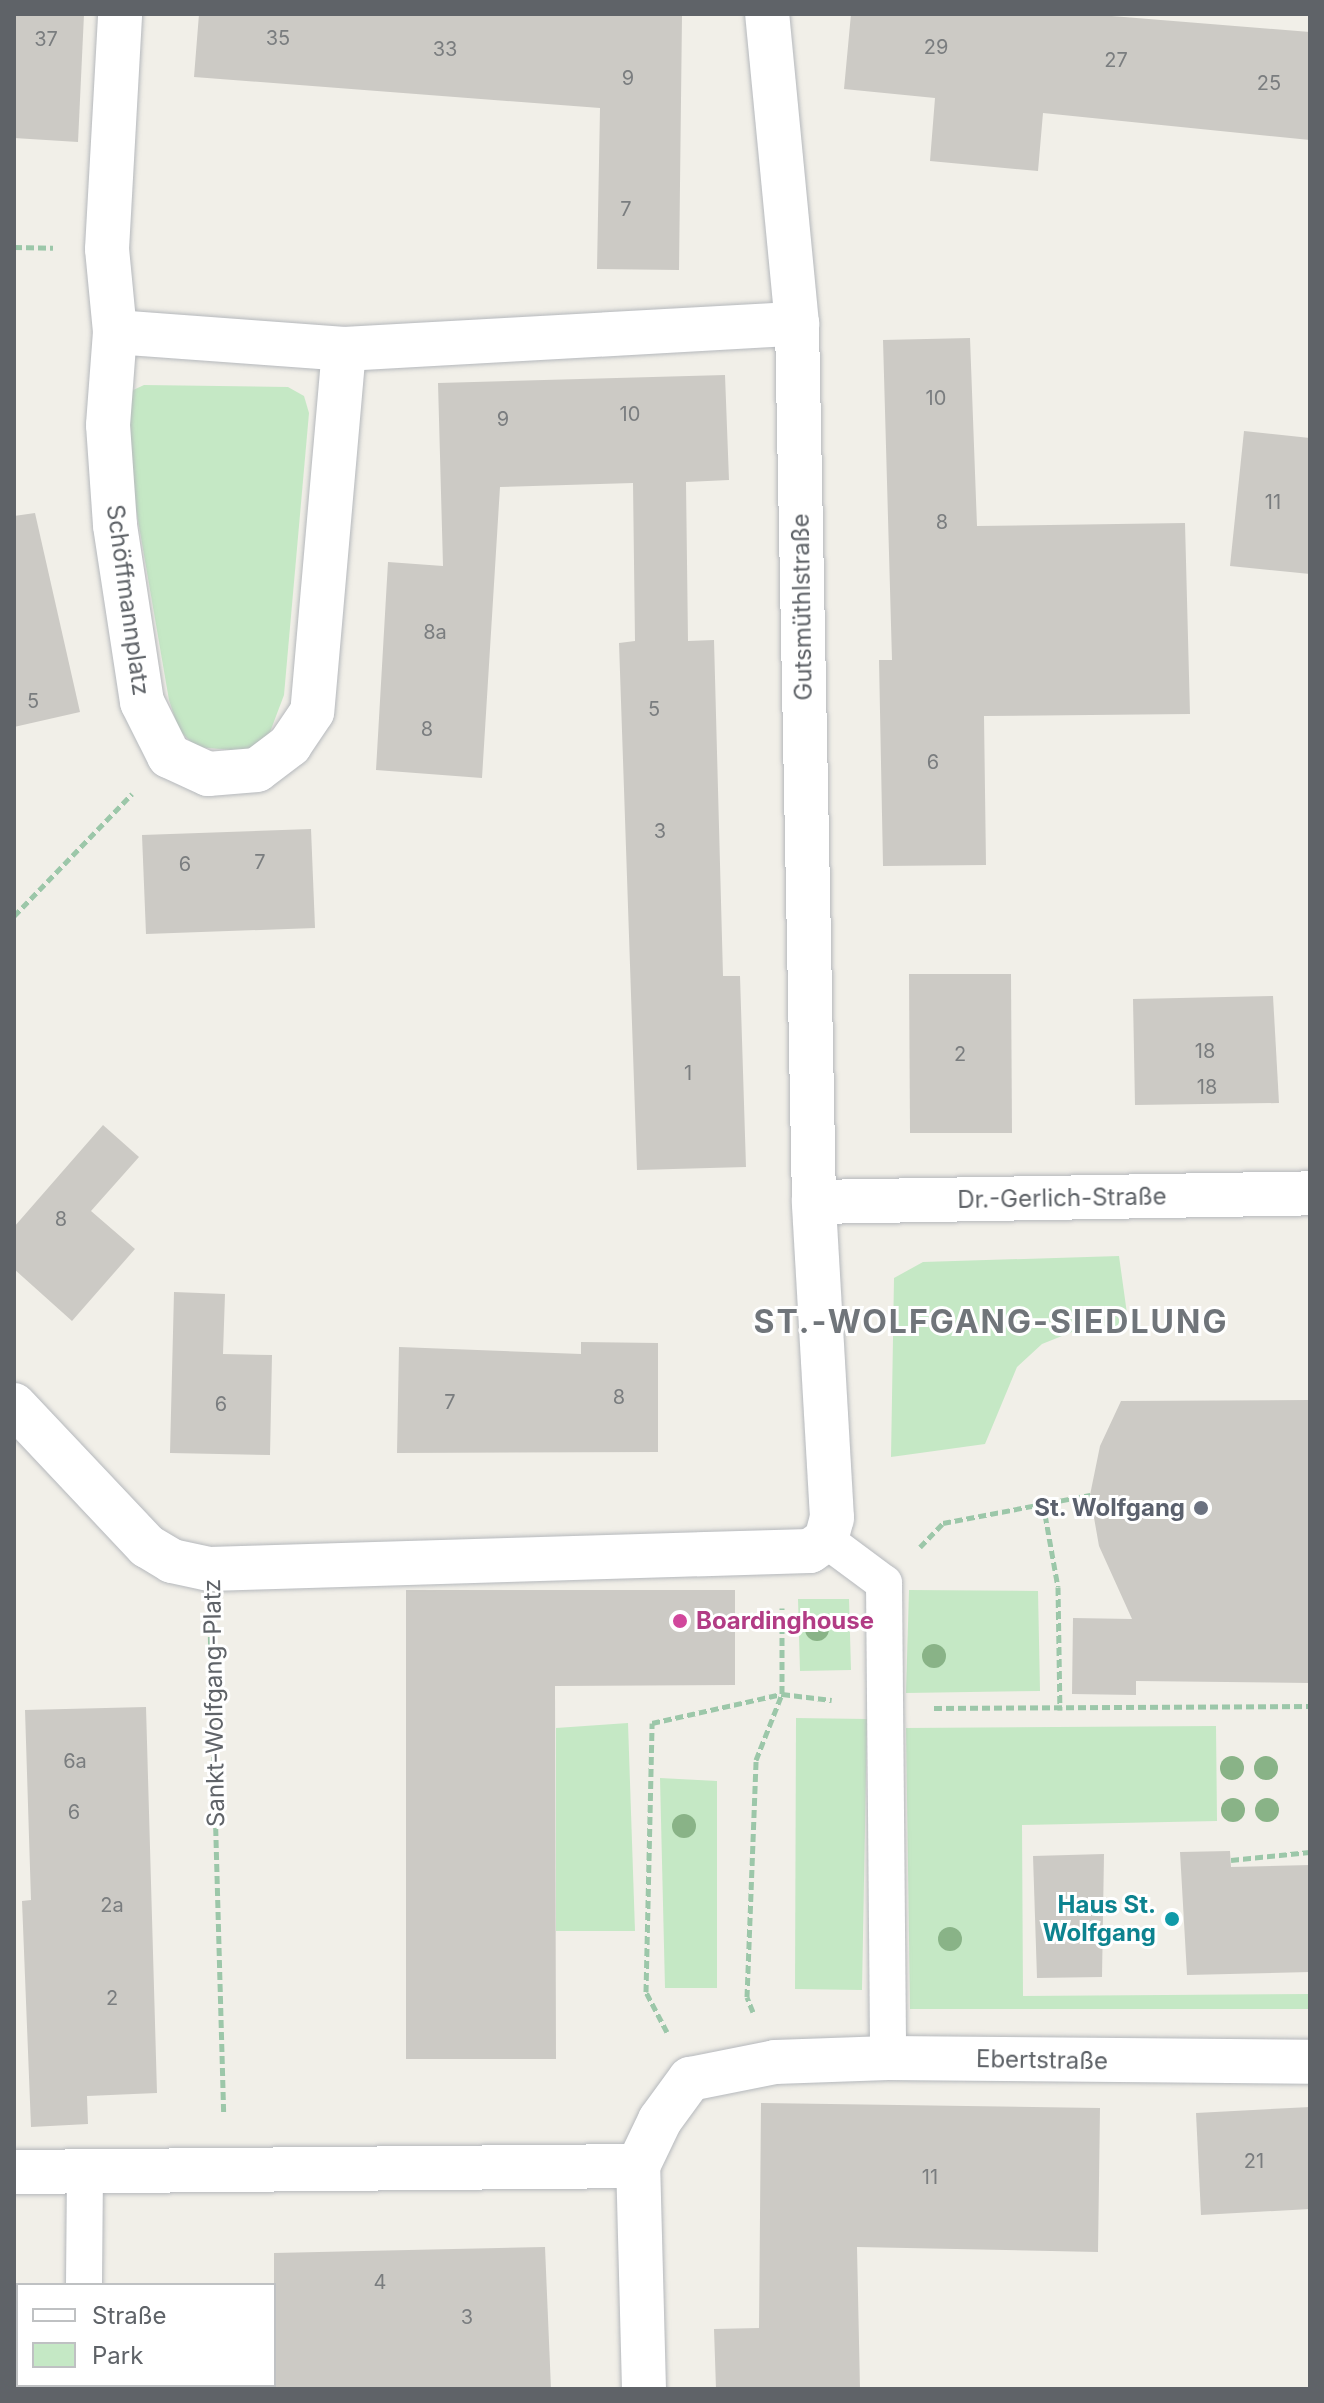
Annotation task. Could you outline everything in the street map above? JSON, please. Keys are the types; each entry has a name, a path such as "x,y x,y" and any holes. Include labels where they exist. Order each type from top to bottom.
{"street":[{"name":"Schöffmannplatz","path":"120,14 107,249 115,332 108,425 115,525 142,702 169,756"},
{"name":"Gutsmüthlstraße","path":"767,14 797,324 814,1202"},
{"path":"115,332 344,349 797,324"},
{"path":"169,756 208,774 257,770 290,745 312,712 344,349"},
{"name":"Dr.-Gerlich-Straße","path":"814,1202 1310,1193"},
{"path":"814,1202 832,1518 826,1540"},
{"path":"14,1405 147,1546 172,1561 209,1569"},
{"name":"Sankt-Wolfgang-Platz","path":"209,1569 810,1551 826,1540"},
{"name":"Ebertstraße","path":"775,2062 888,2058 1310,2062"},
{"path":"644,2389 638,2166 660,2120 690,2079 775,2062"},
{"path":"14,2172 226,2167 638,2166"}],"lane":[{"path":"826,1540 884,1583 888,2058"},
{"path":"84,2283 85,2170"}],"path":[{"path":"14,916 169,756"},
{"path":"884,1583 943,1523 1090,1495"},
{"path":"1043,1503 1058,1587 1060,1710"},
{"path":"775,2062 747,1997 756,1760 782,1694 782,1551"},
{"name":"Sankt-Wolfgang-Platz","path":"209,1569 226,2167"},
{"path":"1231,1860 1310,1852"}],"green space":[{"path":"144,385 288,387 304,396 309,413 284,695 267,740 244,751 196,747 179,730 169,700 119,410 129,392"},
{"path":"1119,1256 1129,1328 1072,1332 1042,1344 1017,1367 985,1444 891,1457 894,1278 923,1262"},
{"path":"909,1590 1038,1591 1040,1691 906,1693"},
{"path":"798,1599 849,1599 851,1670 800,1671"},
{"path":"796,1718 867,1719 862,1990 795,1989"},
{"path":"628,1723 635,1931 556,1931 556,1728"},
{"path":"1216,1726 1217,1821 1022,1825 1023,1996 1310,1994 1310,2009 910,2009 906,1728"},
{"path":"660,1778 717,1781 717,1988 665,1988"}],"building":[{"path":"14,14 84,14 78,142 14,138"},
{"path":"199,14 682,16 679,270 597,269 600,108 194,77"},
{"path":"851,14 1087,14 1310,32 1310,140 1043,113 1038,171 930,161 935,98 844,89"},
{"path":"970,338 977,526 1185,523 1190,714 984,716 986,865 883,866 879,660 892,660 883,340"},
{"path":"725,375 729,480 686,482 688,641 714,640 723,976 740,976 746,1167 637,1170 619,643 635,641 633,483 500,487 482,778 376,770 388,562 443,566 438,383"},
{"path":"1244,431 1310,438 1310,574 1230,566"},
{"path":"35,513 80,712 14,727 14,516"},
{"path":"311,829 315,928 146,934 142,835"},
{"path":"909,974 1011,974 1012,1133 910,1133"},
{"path":"1273,996 1279,1103 1135,1105 1133,999"},
{"path":"103,1125 139,1157 91,1211 135,1249 72,1321 14,1269 14,1227"},
{"path":"174,1292 225,1294 223,1354 272,1355 270,1455 170,1453"},
{"path":"581,1342 658,1343 658,1452 397,1453 399,1347 581,1354"},
{"name":"St. Wolfgang","path":"1310,1400 1310,1683 1136,1681 1136,1695 1072,1694 1073,1618 1132,1619 1099,1546 1090,1495 1100,1446 1121,1401"},
{"path":"406,1590 735,1590 735,1685 555,1686 556,2059 406,2059"},
{"path":"146,1707 157,2093 87,2096 88,2124 31,2127 22,1901 31,1900 25,1710"},
{"path":"1230,1851 1231,1867 1310,1865 1310,1972 1187,1975 1180,1852"},
{"path":"1104,1854 1102,1977 1037,1978 1033,1856"},
{"path":"761,2103 1100,2108 1098,2252 857,2247 860,2389 716,2389 714,2329 759,2328"},
{"path":"1310,2107 1310,2209 1201,2215 1196,2113"},
{"path":"545,2247 551,2389 274,2389 274,2253"}],"place":[{"name":"St. Wolfgang","path":"1201,1508"},
{"name":"Boardinghouse","path":"680,1621"},
{"name":"Haus St. Wolfgang","path":"1172,1919"}],"district":[{"name":"ST.-WOLFGANG-SIEDLUNG","path":"991,1322"}]}
